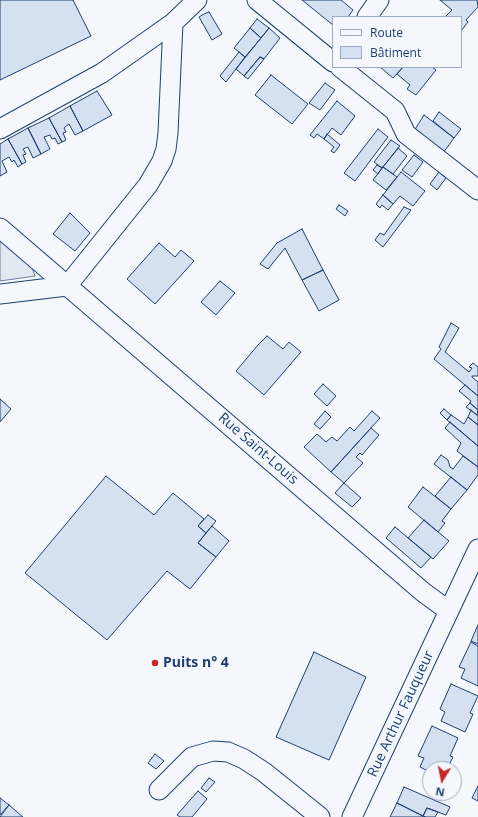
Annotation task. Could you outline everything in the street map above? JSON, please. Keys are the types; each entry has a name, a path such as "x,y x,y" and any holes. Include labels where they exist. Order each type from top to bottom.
{"street":[{"path":"0,129 102,73 172,23 197,0"},
{"path":"257,0 332,61"},
{"path":"368,16 379,0"},
{"path":"0,294 67,286 148,185 162,161 166,150 172,23"},
{"path":"341,68 395,111 406,134 478,190"},
{"name":"Rue Saint-Louis","path":"0,228 423,592 449,611"},
{"name":"Rue Arthur Fauqueur","path":"352,817 478,550"},
{"path":"158,790 192,757 213,751 228,752 244,759 264,772 320,817"}],"shaded area":[{"path":"0,240 31,265 35,276 0,281"}],"building":[{"path":"0,0 73,0 91,36 0,80"},
{"path":"302,0 341,0 353,10 349,16 332,16 332,24"},
{"path":"440,0 477,0 478,7 466,20 468,22 462,30 462,16 446,16 452,10"},
{"path":"209,12 222,34 212,40 199,17"},
{"path":"257,19 269,28 261,38 250,28"},
{"path":"250,28 261,38 245,57 234,48"},
{"path":"269,28 280,38 264,59 260,57 244,76 236,69"},
{"path":"239,52 245,57 226,82 220,76"},
{"path":"260,57 264,59 248,79 244,76"},
{"path":"381,68 402,68 393,78"},
{"path":"402,68 433,68 436,70 416,95 407,89 410,85 397,74"},
{"path":"271,75 308,104 292,124 255,95"},
{"path":"325,83 335,90 320,110 309,103"},
{"path":"97,91 112,115 83,131 70,106"},
{"path":"337,101 355,116 341,135 332,128 324,139 317,134 314,138 310,135"},
{"path":"70,106 83,131 75,135 69,124 64,128 66,132 63,133 66,140 62,142 49,118"},
{"path":"439,112 461,129 454,138 433,121"},
{"path":"424,115 454,138 443,153 414,131"},
{"path":"49,118 62,142 58,144 55,138 52,139 50,135 44,137 50,149 41,154 28,128"},
{"path":"28,128 41,154 33,158 28,147 23,149 26,154 23,155 26,162 22,164 8,139"},
{"path":"378,129 388,137 355,181 344,173"},
{"path":"327,134 340,145 334,153 331,151 334,147 324,139"},
{"path":"8,139 22,164 18,167 14,160 12,162 9,157 2,161 7,172 0,176 0,144"},
{"path":"391,140 400,146 382,168 374,162"},
{"path":"398,148 407,156 393,174 383,167"},
{"path":"414,155 423,162 412,177 402,170"},
{"path":"377,165 382,168 378,174 373,170"},
{"path":"383,167 397,177 386,190 373,180"},
{"path":"401,172 425,191 413,206 400,196 393,204 383,195"},
{"path":"439,172 446,178 437,190 430,184"},
{"path":"383,195 393,204 388,210 382,205 380,208 376,204"},
{"path":"339,205 348,211 345,216 336,209"},
{"path":"404,207 411,210 383,247 375,240 380,233 384,235"},
{"path":"70,213 90,233 75,251 53,234"},
{"path":"302,229 323,270 302,280 285,248 268,269 260,264 277,243"},
{"path":"159,243 175,257 181,250 194,261 155,304 127,279"},
{"path":"323,270 339,300 319,311 302,280"},
{"path":"220,281 235,293 216,315 201,302"},
{"path":"451,323 459,328 445,352 469,372 472,368 469,367 473,363 478,367 478,376 472,377 478,382 478,396 434,359 441,349 439,347"},
{"path":"267,336 283,349 289,342 301,352 264,395 236,371"},
{"path":"323,384 336,396 327,406 314,394"},
{"path":"465,385 478,396 478,410 470,403 471,401 459,391"},
{"path":"0,399 11,409 0,422"},
{"path":"470,403 478,410 477,415 466,407"},
{"path":"444,409 451,415 447,420 440,413"},
{"path":"471,410 478,416 478,425 468,417"},
{"path":"325,411 331,417 320,429 314,424"},
{"path":"372,411 380,418 331,472 304,447 317,434 326,442 332,437 337,441 350,427 354,431"},
{"path":"451,415 464,424 468,417 478,425 478,446 447,420"},
{"path":"450,422 478,446 478,467 457,451 461,443 445,428"},
{"path":"371,428 379,435 362,455 360,453 356,457 363,463 344,483 331,472"},
{"path":"441,455 448,460 450,467 453,469 463,456 478,467 478,475 467,490 434,464"},
{"path":"106,476 154,515 173,493 204,519 198,526 206,533 198,543 216,557 190,589 167,571 107,640 25,573"},
{"path":"451,477 467,490 451,509 435,496"},
{"path":"344,483 361,498 352,507 335,493"},
{"path":"423,487 451,509 442,521 445,523 438,532 408,507"},
{"path":"208,515 216,521 206,533 198,526"},
{"path":"424,520 449,541 433,559 408,538"},
{"path":"212,526 229,541 216,557 198,543"},
{"path":"395,527 431,557 421,568 386,538"},
{"path":"478,625 478,644 471,641"},
{"path":"471,642 478,646 478,686 461,678 465,669 459,667"},
{"path":"314,652 366,677 329,760 276,737"},
{"path":"451,684 478,696 470,713 473,714 465,732 441,721 445,712 440,709"},
{"path":"432,726 458,738 450,756 453,757 451,761 423,761 424,758 418,756"},
{"path":"155,754 164,761 156,769 148,763"},
{"path":"209,778 215,782 206,792 201,788"},
{"path":"478,786 478,801 472,798"},
{"path":"404,787 422,795 422,801 436,801 450,807 446,815 427,808 423,816 397,803"},
{"path":"198,791 207,799 192,817 180,817 177,815"},
{"path":"0,798 9,805 0,815"},
{"path":"397,803 423,816 423,817 390,817"},
{"path":"9,805 23,817 0,817"},
{"path":"427,808 438,812 435,817 423,816"}],"place":[{"name":"Puits n° 4","path":"155,663"}]}
